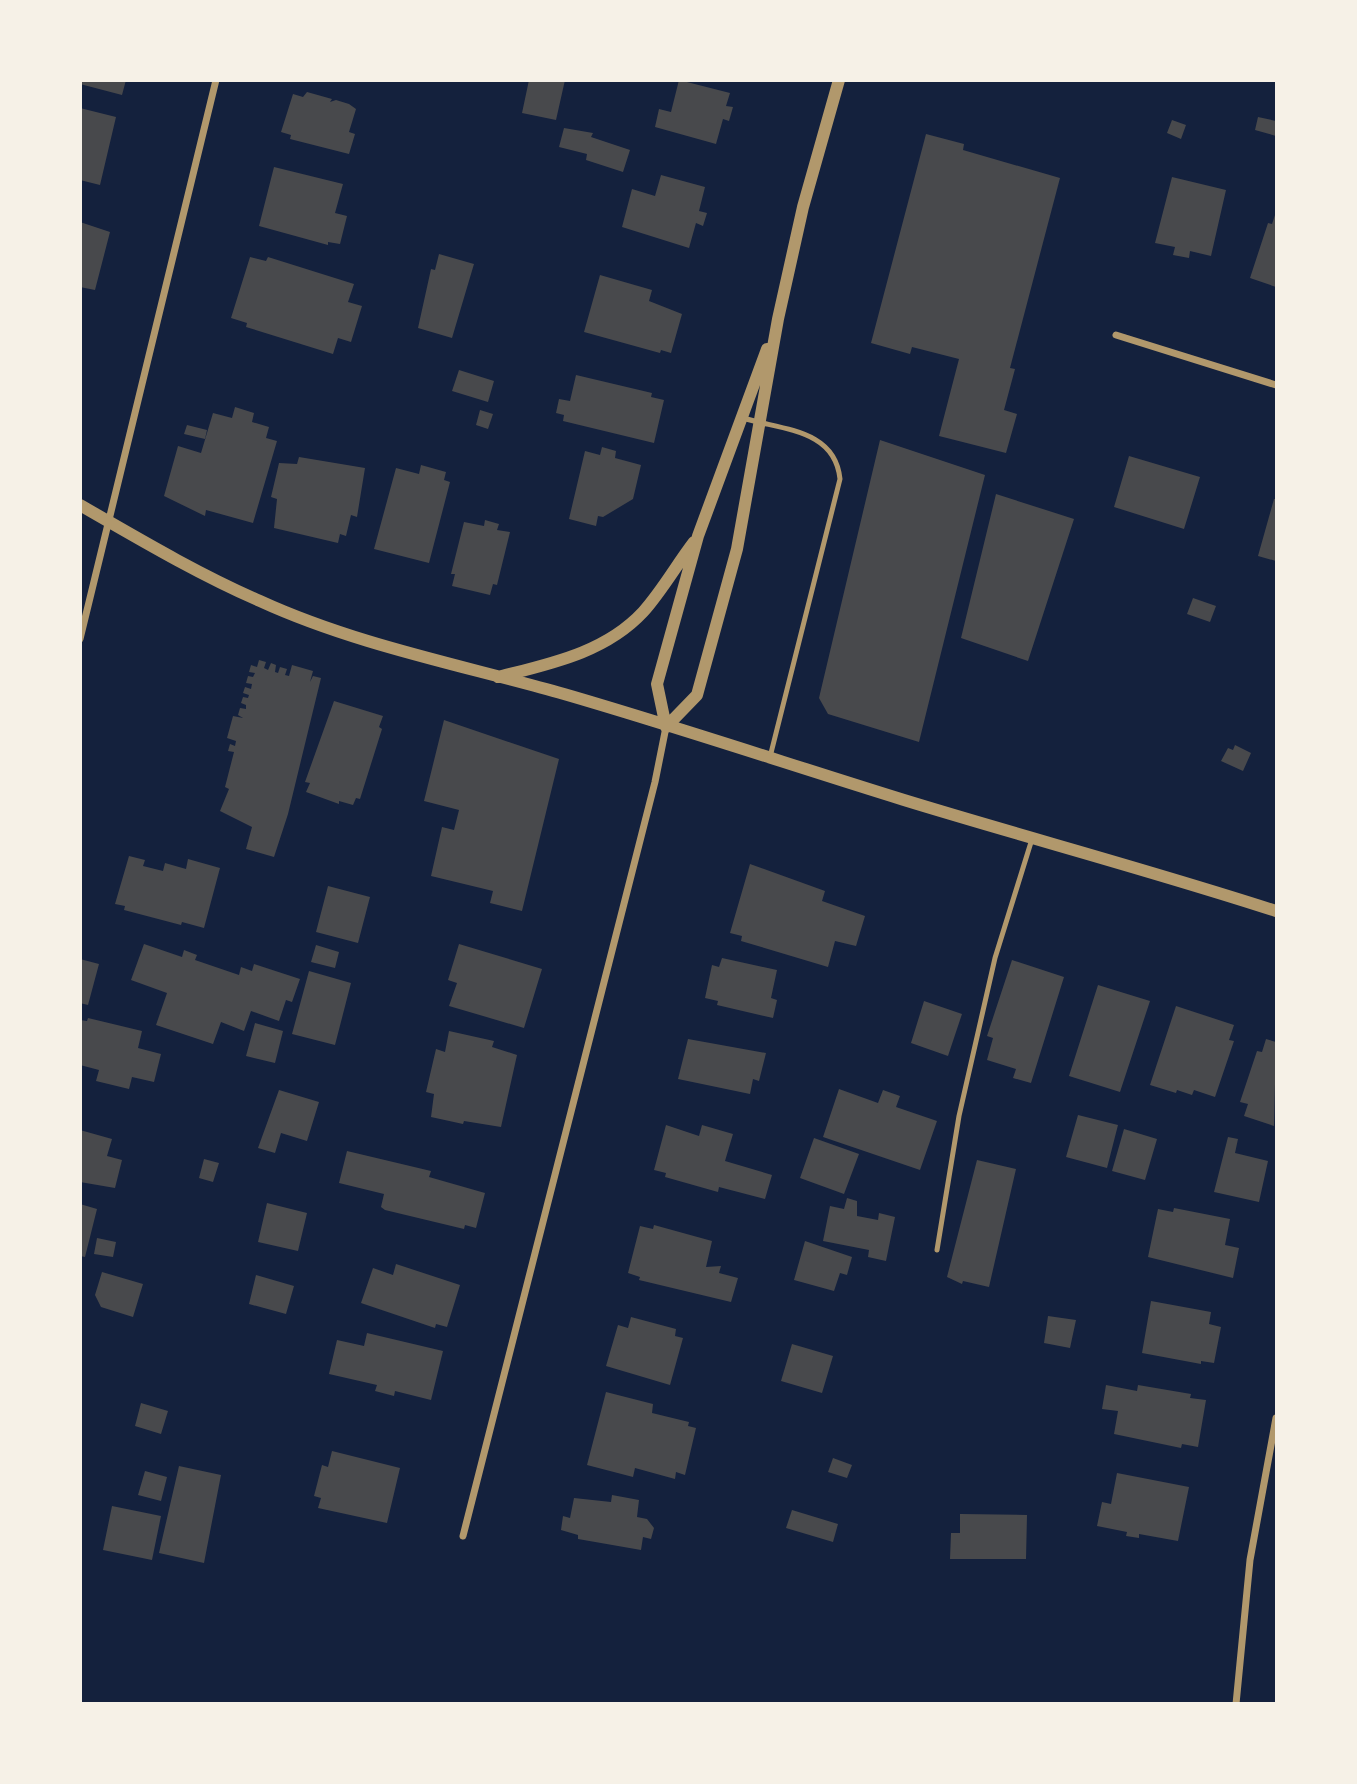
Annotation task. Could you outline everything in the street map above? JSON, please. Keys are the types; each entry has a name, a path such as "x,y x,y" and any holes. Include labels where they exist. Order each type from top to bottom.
{"street":[{"path":"80,639 111,523 124,454 216,80"},
{"path":"666,727 697,695 737,549 778,319 803,207 839,80"},
{"path":"463,1536 652,795 666,727 657,684 698,536 778,319"},
{"path":"1115,335 1276,385"},
{"path":"80,505 261,602 421,657 770,757 1276,911"},
{"path":"497,677 571,658 604,642 643,612 698,536"},
{"path":"1236,1703 1250,1560 1276,1418"}],"lane":[{"path":"742,418 809,436 828,448 838,461 840,479 770,757"},
{"path":"937,1250 959,1116 995,958 1033,836"}],"building":[{"path":"80,80 126,80 122,95 80,84"},
{"path":"529,80 565,80 556,120 522,113"},
{"path":"679,80 730,93 726,106 733,107 729,121 723,119 716,144 655,127 659,109 671,112"},
{"path":"307,92 332,99 330,102 336,100 349,104 356,109 349,132 355,134 349,154 290,139 291,135 281,132 293,94 303,97"},
{"path":"80,108 116,117 100,185 80,180"},
{"path":"1258,117 1276,121 1276,136 1255,130"},
{"path":"1172,120 1186,125 1181,139 1167,133"},
{"path":"564,128 593,133 591,137 630,150 623,172 586,160 587,154 559,147"},
{"path":"926,134 964,144 963,150 1060,178 1010,368 1015,369 1004,410 1017,414 1006,453 939,436 959,359 912,347 910,354 871,343"},
{"path":"274,167 343,184 335,213 347,216 340,244 328,242 328,245 259,226"},
{"path":"661,175 705,187 699,211 707,213 703,226 696,223 689,248 622,227 632,189 655,196"},
{"path":"1172,177 1226,190 1211,256 1190,251 1189,258 1173,255 1175,247 1155,243"},
{"path":"1276,212 1276,287 1250,278 1268,223 1272,224"},
{"path":"80,222 110,232 95,290 80,287"},
{"path":"439,254 474,264 452,338 418,328 431,269 435,270"},
{"path":"250,257 266,261 268,257 354,284 348,302 362,306 351,342 338,338 333,354 246,327 247,323 231,318"},
{"path":"600,275 652,290 649,301 682,314 671,353 661,350 660,353 584,332"},
{"path":"459,370 494,381 488,402 452,391"},
{"path":"576,375 652,393 651,397 664,400 654,443 563,421 564,415 556,413 559,399 570,401"},
{"path":"235,407 254,413 252,422 269,427 266,438 277,441 253,523 206,510 205,516 164,496 178,446 201,453 213,413 232,418"},
{"path":"480,410 493,414 488,429 476,425"},
{"path":"187,425 207,430 205,439 184,434"},
{"path":"880,440 985,475 919,742 828,714 819,698"},
{"path":"602,447 616,451 615,458 641,465 633,499 603,517 598,516 596,526 569,519 585,451 600,455"},
{"path":"1129,456 1200,477 1184,529 1114,507"},
{"path":"299,457 365,468 357,517 351,515 346,536 340,534 338,543 274,528 277,499 271,497 279,463 297,464"},
{"path":"421,465 446,472 444,480 450,482 429,563 374,549 396,468 419,474"},
{"path":"996,494 1074,519 1028,661 961,638"},
{"path":"1276,499 1276,561 1258,556"},
{"path":"485,520 499,524 497,530 510,532 497,585 493,584 490,595 452,586 455,574 451,574 464,522 484,526"},
{"path":"1193,598 1216,606 1210,622 1187,614"},
{"path":"259,660 266,662 264,668 268,670 271,663 276,665 275,672 278,673 280,667 287,669 285,675 289,676 292,665 313,671 310,682 313,676 321,678 288,814 274,857 246,849 252,827 220,811 229,789 225,787 234,752 228,751 230,744 235,746 236,741 227,738 233,716 243,718 238,715 240,708 246,709 246,705 241,703 243,697 248,698 249,695 243,693 245,687 251,689 252,684 246,683 248,676 253,677 255,673 249,672 251,665 257,667"},
{"path":"334,701 383,716 379,727 382,729 360,799 356,798 353,805 339,801 339,804 306,792 310,783 305,782"},
{"path":"444,720 559,759 522,911 490,903 493,891 431,876 442,827 454,830 459,810 424,801"},
{"path":"1235,745 1251,753 1243,771 1221,761 1228,748 1233,750"},
{"path":"129,856 145,860 143,866 163,871 165,863 186,869 188,859 220,868 204,928 182,922 181,925 124,910 125,906 115,904"},
{"path":"750,864 825,891 822,901 865,916 856,946 835,941 828,967 741,941 742,936 730,933"},
{"path":"328,886 370,897 358,943 316,932"},
{"path":"144,944 182,957 184,950 197,955 195,960 239,975 241,967 252,971 254,964 300,979 292,1002 286,1000 279,1021 251,1011 244,1031 221,1022 213,1044 156,1025 167,993 131,980"},
{"path":"459,944 542,969 524,1028 449,1006 457,983 448,980"},
{"path":"316,945 339,952 335,968 311,962"},
{"path":"722,958 777,970 771,998 777,1000 773,1018 717,1005 718,1001 705,998 712,965 719,967"},
{"path":"80,959 99,964 88,1005 80,1003"},
{"path":"1012,960 1064,977 1031,1083 1013,1078 1016,1069 987,1060 993,1038 987,1036"},
{"path":"309,971 351,983 335,1045 292,1034"},
{"path":"1098,985 1150,1001 1120,1092 1069,1076"},
{"path":"924,1001 962,1014 948,1056 911,1043"},
{"path":"1176,1006 1234,1025 1229,1040 1234,1041 1215,1097 1194,1090 1192,1095 1177,1090 1176,1093 1150,1085"},
{"path":"88,1018 142,1031 138,1048 161,1054 154,1082 132,1077 129,1089 96,1081 99,1070 80,1065 80,1020 87,1021"},
{"path":"255,1023 283,1031 275,1063 246,1056"},
{"path":"449,1031 494,1041 492,1047 517,1055 501,1127 464,1121 463,1124 431,1117 434,1094 426,1092 436,1049 445,1052"},
{"path":"688,1039 766,1053 759,1081 753,1079 750,1094 678,1079"},
{"path":"1266,1039 1276,1042 1274,1126 1244,1116 1248,1104 1240,1102 1257,1051 1262,1052"},
{"path":"839,1089 878,1103 883,1090 900,1096 896,1107 937,1121 920,1170 823,1137"},
{"path":"279,1090 319,1102 307,1141 281,1133 275,1153 258,1148"},
{"path":"1078,1115 1118,1125 1107,1168 1066,1157"},
{"path":"666,1125 699,1136 702,1125 733,1134 725,1161 772,1175 765,1199 719,1187 718,1192 665,1177 666,1173 654,1170"},
{"path":"1124,1129 1157,1139 1145,1180 1112,1171"},
{"path":"80,1130 112,1139 107,1156 122,1160 115,1188 80,1182"},
{"path":"1228,1137 1238,1139 1235,1153 1268,1161 1259,1202 1214,1192"},
{"path":"814,1138 859,1154 844,1194 800,1178"},
{"path":"347,1151 431,1171 429,1177 485,1193 476,1228 465,1225 464,1229 385,1210 381,1207 384,1194 339,1183"},
{"path":"204,1159 219,1163 213,1182 199,1178"},
{"path":"977,1160 1016,1169 989,1287 963,1281 962,1284 947,1277"},
{"path":"847,1198 857,1201 857,1216 878,1220 879,1213 895,1217 886,1261 868,1257 869,1250 823,1241 830,1206 844,1209"},
{"path":"267,1203 307,1213 298,1251 258,1242"},
{"path":"80,1204 97,1209 85,1257 80,1256"},
{"path":"1174,1208 1230,1219 1225,1245 1239,1248 1233,1278 1148,1257 1158,1209 1173,1212"},
{"path":"654,1225 712,1241 706,1267 721,1266 719,1273 738,1278 731,1302 639,1280 640,1277 628,1273 640,1226 653,1229"},
{"path":"97,1238 116,1242 113,1257 94,1254"},
{"path":"805,1241 852,1257 847,1275 840,1273 834,1291 794,1280"},
{"path":"396,1264 460,1285 447,1327 436,1324 435,1328 361,1303 373,1268 393,1275"},
{"path":"102,1272 143,1284 133,1317 101,1307 95,1295"},
{"path":"256,1275 294,1286 286,1314 249,1304"},
{"path":"1151,1301 1211,1312 1209,1324 1221,1327 1214,1363 1201,1361 1201,1364 1142,1353"},
{"path":"1048,1316 1076,1320 1070,1348 1044,1343"},
{"path":"631,1317 676,1329 675,1336 683,1338 670,1385 606,1366 618,1325 628,1328"},
{"path":"367,1333 443,1351 431,1400 395,1391 394,1396 375,1391 377,1385 329,1374 337,1340 364,1346"},
{"path":"792,1344 833,1356 822,1393 781,1381"},
{"path":"1106,1385 1137,1391 1138,1385 1191,1394 1190,1398 1206,1400 1198,1447 1182,1444 1181,1448 1114,1434 1118,1411 1102,1409"},
{"path":"606,1392 653,1404 652,1413 689,1422 688,1426 696,1428 685,1475 676,1472 675,1479 635,1468 633,1477 587,1465"},
{"path":"141,1403 168,1411 161,1434 135,1426"},
{"path":"332,1451 400,1468 387,1523 318,1508 321,1498 314,1496 322,1465 328,1467"},
{"path":"833,1458 852,1465 847,1478 828,1472"},
{"path":"179,1466 221,1475 204,1563 159,1553"},
{"path":"145,1471 167,1477 161,1501 138,1495"},
{"path":"1117,1473 1189,1487 1178,1541 1139,1534 1139,1538 1126,1536 1127,1532 1097,1526 1102,1502 1111,1504"},
{"path":"612,1495 639,1500 637,1517 647,1519 654,1528 651,1539 643,1537 641,1550 578,1539 578,1535 561,1530 563,1516 570,1518 574,1498 611,1502"},
{"path":"112,1506 161,1516 152,1560 103,1550"},
{"path":"792,1510 838,1524 833,1542 786,1528"},
{"path":"960,1514 1027,1515 1026,1559 950,1559 951,1533 960,1533"}]}
